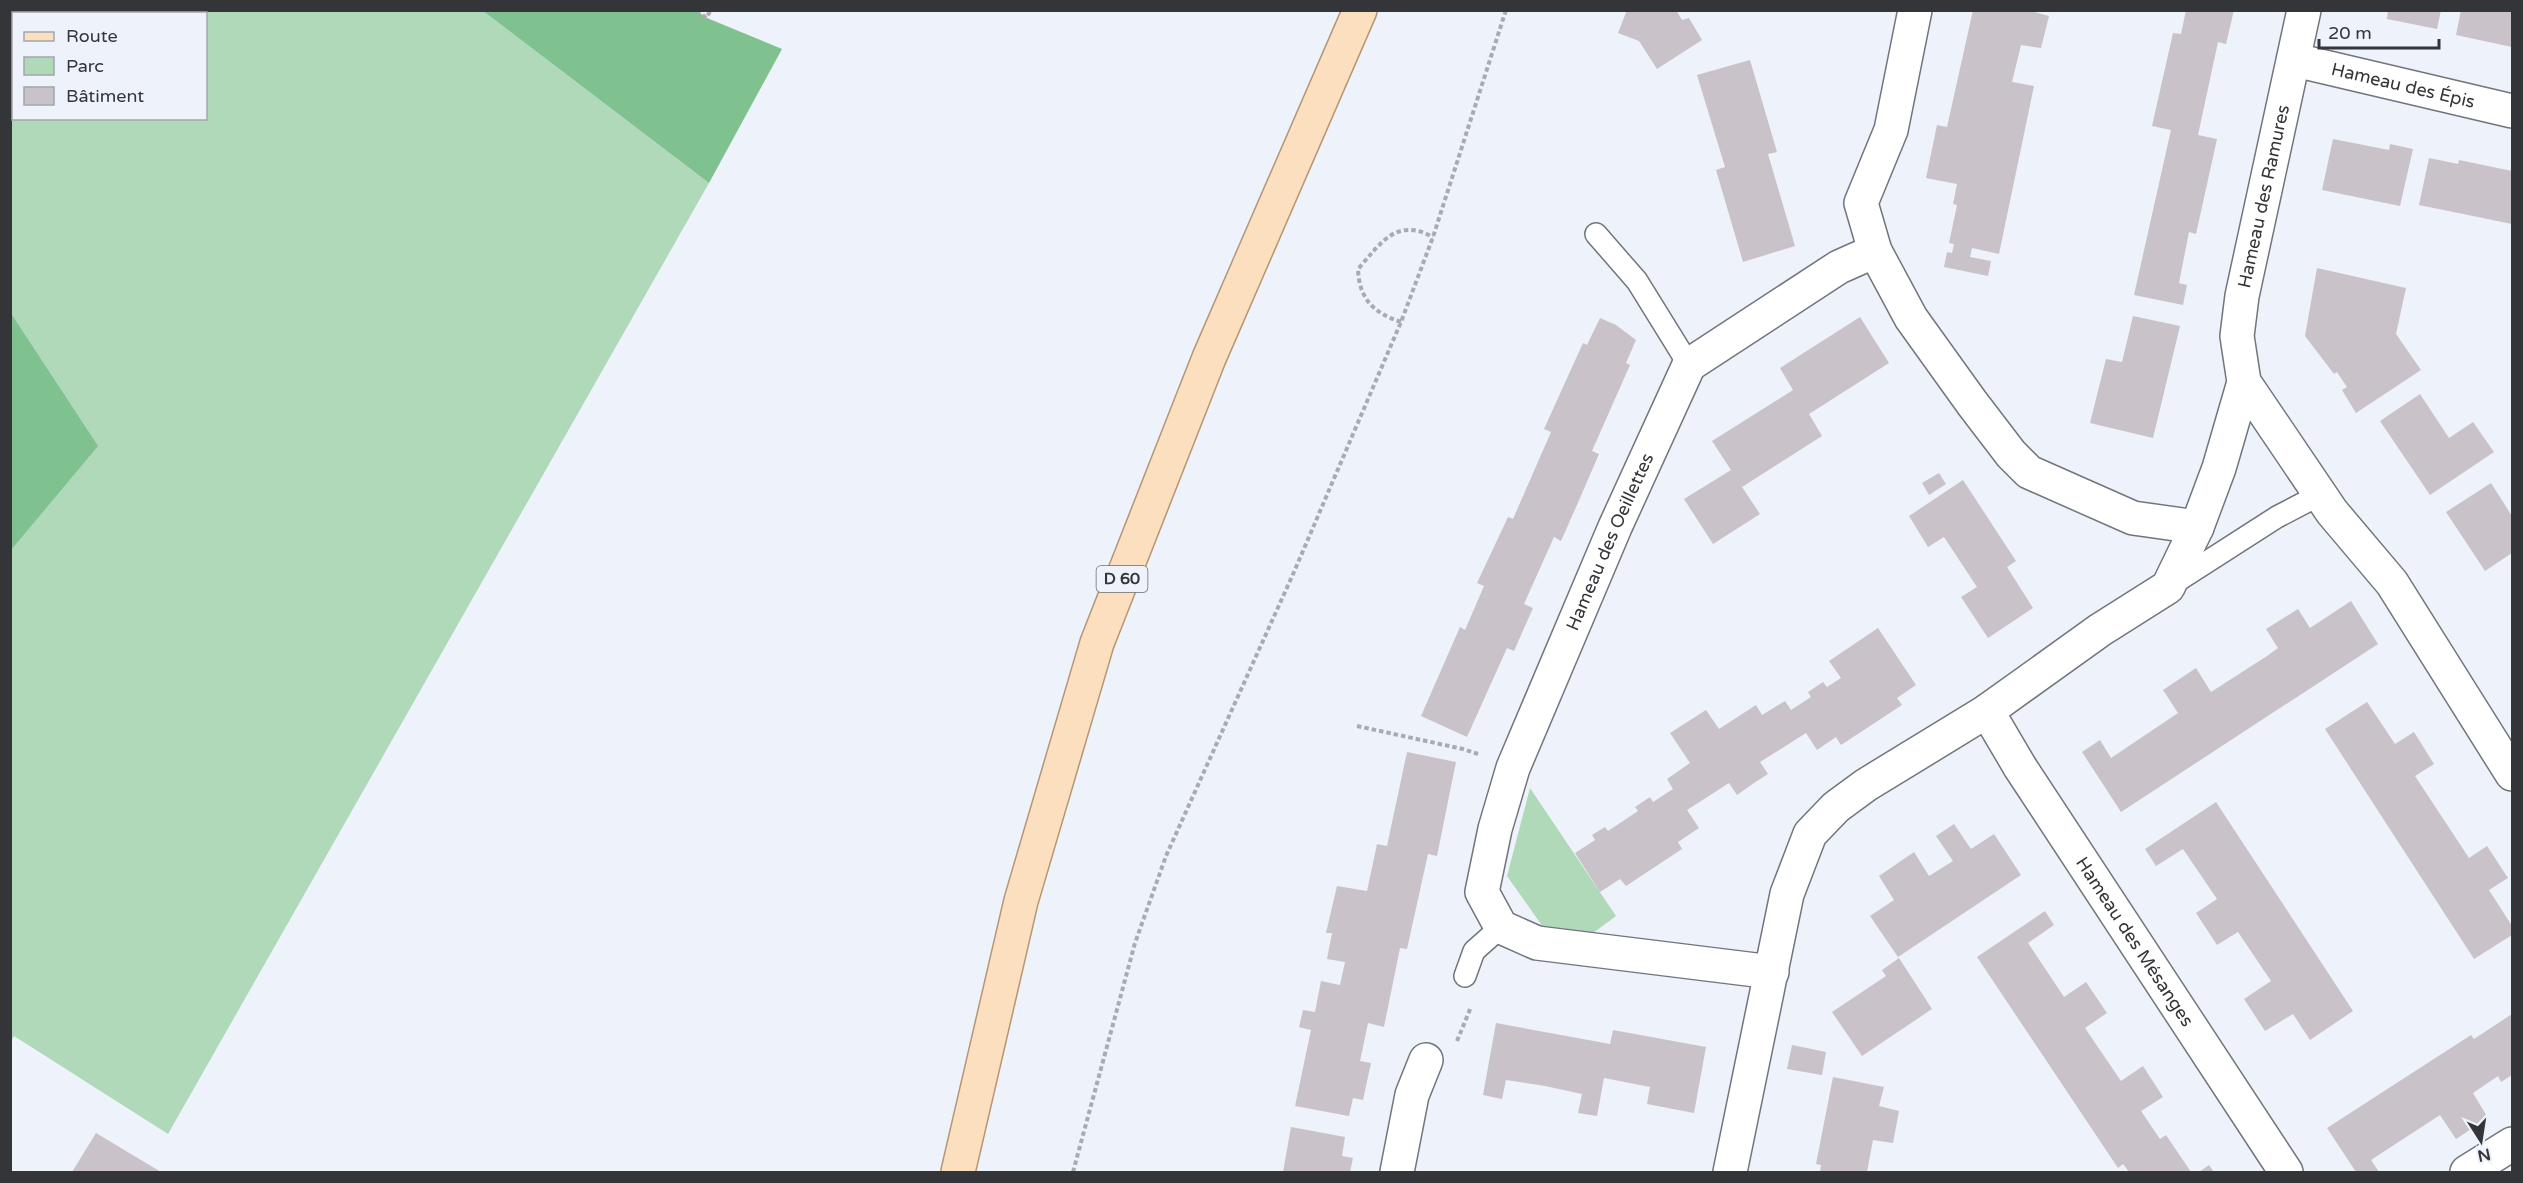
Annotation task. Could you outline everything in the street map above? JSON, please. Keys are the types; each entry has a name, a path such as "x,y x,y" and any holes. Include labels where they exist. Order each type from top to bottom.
{"main road":[{"name":"D 60","path":"958,1173 1021,901 1097,643 1209,358 1360,10"}],"street":[{"path":"1915,10 1891,130 1861,203 1875,251 1911,318 1971,403 2011,454 2029,472 2133,518 2197,527"},
{"name":"Hameau des Ramures","path":"2244,382 2237,336 2242,296 2304,10"},
{"name":"Hameau des Épis","path":"2295,60 2512,111"},
{"path":"1689,365 1839,267 1875,251"},
{"name":"Hameau des Oeillettes","path":"1501,927 1482,892 1495,829 1513,768 1615,527 1689,365"},
{"path":"2244,382 2326,503 2391,584 2512,774"},
{"path":"1731,1173 1787,894 1810,834 1836,807 1866,785 1987,711 2100,630 2168,587 2197,527 2219,468 2244,382"},
{"name":"Hameau des Mésanges","path":"1987,711 2020,767 2286,1173"},
{"path":"1501,927 1538,943 1772,972"},
{"path":"1396,1173 1412,1095 1426,1060"},
{"path":"2468,1173 2512,1144"}],"lane":[{"path":"1596,234 1637,281 1689,365"},
{"path":"2168,587 2277,517 2326,503"},
{"path":"1465,976 1474,951 1501,927"}],"path":[{"path":"697,10 706,18 711,10"},
{"path":"1073,1173 1135,943 1166,856 1294,572 1401,322 1433,237 1506,10"},
{"path":"1401,322 1381,316 1359,288 1359,269 1382,241 1399,230 1419,229 1433,237"},
{"path":"1357,726 1463,749"},
{"path":"1458,1040 1472,1001"}],"green space":[{"path":"11,11 483,11 709,183 168,1134 14,1036 11,1041"},
{"path":"483,11 697,11 707,18 782,49 709,183"},
{"path":"10,312 98,446 11,550 10,550"},
{"path":"1530,788 1616,916 1589,936 1543,927 1507,876"}],"building":[{"path":"1627,10 1676,10 1682,20 1689,18 1702,40 1657,69 1639,41 1618,33"},
{"path":"1973,10 2027,10 2049,16 2041,48 2021,45 2012,82 2034,86 1999,254 1972,248 1970,257 1991,261 1988,276 1944,267 1947,252 1952,253 1954,244 1949,243 1957,205 1953,204 1957,184 1926,178 1937,125 1947,127"},
{"path":"2186,10 2234,10 2226,44 2218,42 2198,135 2217,139 2196,234 2189,232 2179,283 2187,285 2183,305 2134,295 2171,130 2152,126 2173,33 2181,34"},
{"path":"2388,10 2441,10 2437,29 2387,19"},
{"path":"2461,10 2512,10 2512,47 2456,35"},
{"path":"1750,60 1777,152 1768,154 1795,246 1743,262 1716,170 1725,167 1697,75"},
{"path":"2333,139 2389,150 2390,144 2413,149 2400,206 2322,190"},
{"path":"2429,158 2458,164 2459,160 2512,171 2512,224 2419,205"},
{"path":"2317,268 2406,288 2396,334 2421,370 2356,413 2342,390 2347,387 2337,372 2334,374 2305,336"},
{"path":"2133,316 2180,326 2153,438 2090,423 2106,359 2122,362"},
{"path":"1860,317 1889,363 1809,414 1822,436 1742,487 1760,514 1713,544 1684,499 1731,470 1712,441 1793,390 1780,368"},
{"path":"1600,318 1616,325 1636,340 1626,363 1630,365 1592,451 1599,454 1561,541 1554,537 1524,604 1533,608 1514,651 1507,648 1467,737 1421,716 1460,627 1465,630 1484,586 1477,583 1508,517 1513,519 1551,432 1544,429 1583,343 1587,345"},
{"path":"2420,394 2449,438 2473,422 2494,452 2430,495 2380,421"},
{"path":"1939,473 1946,484 1929,495 1922,483"},
{"path":"1963,480 2016,561 2007,567 2033,608 1988,638 1961,597 1977,587 1944,537 1928,547 1909,516"},
{"path":"2491,483 2512,516 2512,553 2485,571 2446,512"},
{"path":"2351,601 2378,644 2121,812 2082,752 2100,740 2111,758 2178,713 2163,690 2196,668 2211,692 2278,648 2266,629 2298,609 2310,628"},
{"path":"1878,628 1916,685 1897,698 1902,705 1841,745 1836,737 1817,750 1806,733 1760,762 1768,774 1737,795 1729,783 1687,810 1699,828 1678,842 1682,849 1626,886 1620,879 1600,892 1575,853 1595,840 1592,835 1605,827 1608,831 1638,811 1635,807 1650,797 1653,802 1673,789 1667,779 1690,763 1670,733 1706,710 1719,729 1756,705 1762,715 1785,701 1791,710 1811,697 1808,692 1823,682 1827,687 1841,678 1829,661"},
{"path":"2367,702 2395,744 2414,732 2434,764 2415,776 2469,858 2487,846 2508,878 2489,890 2512,926 2512,935 2474,959 2325,729"},
{"path":"1407,752 1456,762 1437,856 1428,854 1407,949 1400,948 1384,1027 1368,1023 1360,1061 1371,1063 1363,1100 1353,1098 1349,1116 1295,1106 1311,1030 1299,1027 1303,1010 1315,1012 1321,981 1340,985 1345,962 1327,959 1332,933 1326,933 1337,886 1367,891 1377,844 1387,846"},
{"path":"2216,802 2353,1011 2310,1040 2293,1014 2265,1031 2244,999 2271,981 2238,932 2217,945 2196,913 2217,899 2183,849 2156,866 2145,849"},
{"path":"1954,824 1971,849 1994,834 2021,875 1898,957 1870,916 1894,900 1879,876 1914,852 1929,876 1953,861 1936,836"},
{"path":"2045,911 2054,925 2028,943 2064,997 2086,982 2107,1013 2085,1028 2121,1081 2143,1066 2163,1097 2141,1111 2160,1139 2166,1135 2191,1172 2129,1172 2123,1164 2118,1168 1977,957"},
{"path":"1899,958 1932,1009 1862,1056 1832,1012 1886,976 1882,970"},
{"path":"2512,1014 2512,1075 2501,1082 2498,1076 2473,1093 2488,1118 2456,1139 2440,1115 2371,1160 2379,1172 2356,1172 2327,1128 2471,1035 2474,1039"},
{"path":"1496,1023 1610,1044 1613,1030 1706,1047 1694,1113 1647,1104 1650,1087 1604,1078 1597,1116 1578,1113 1582,1094 1545,1086 1506,1080 1502,1099 1483,1095"},
{"path":"1792,1045 1826,1052 1822,1075 1787,1069"},
{"path":"1833,1077 1884,1087 1879,1106 1899,1111 1893,1143 1873,1140 1867,1172 1820,1172 1821,1165 1816,1164"},
{"path":"1291,1127 1345,1137 1342,1156 1353,1158 1350,1172 1283,1172"},
{"path":"96,1133 161,1172 72,1172"},
{"path":"2209,1165 2214,1172 2199,1172"}]}
